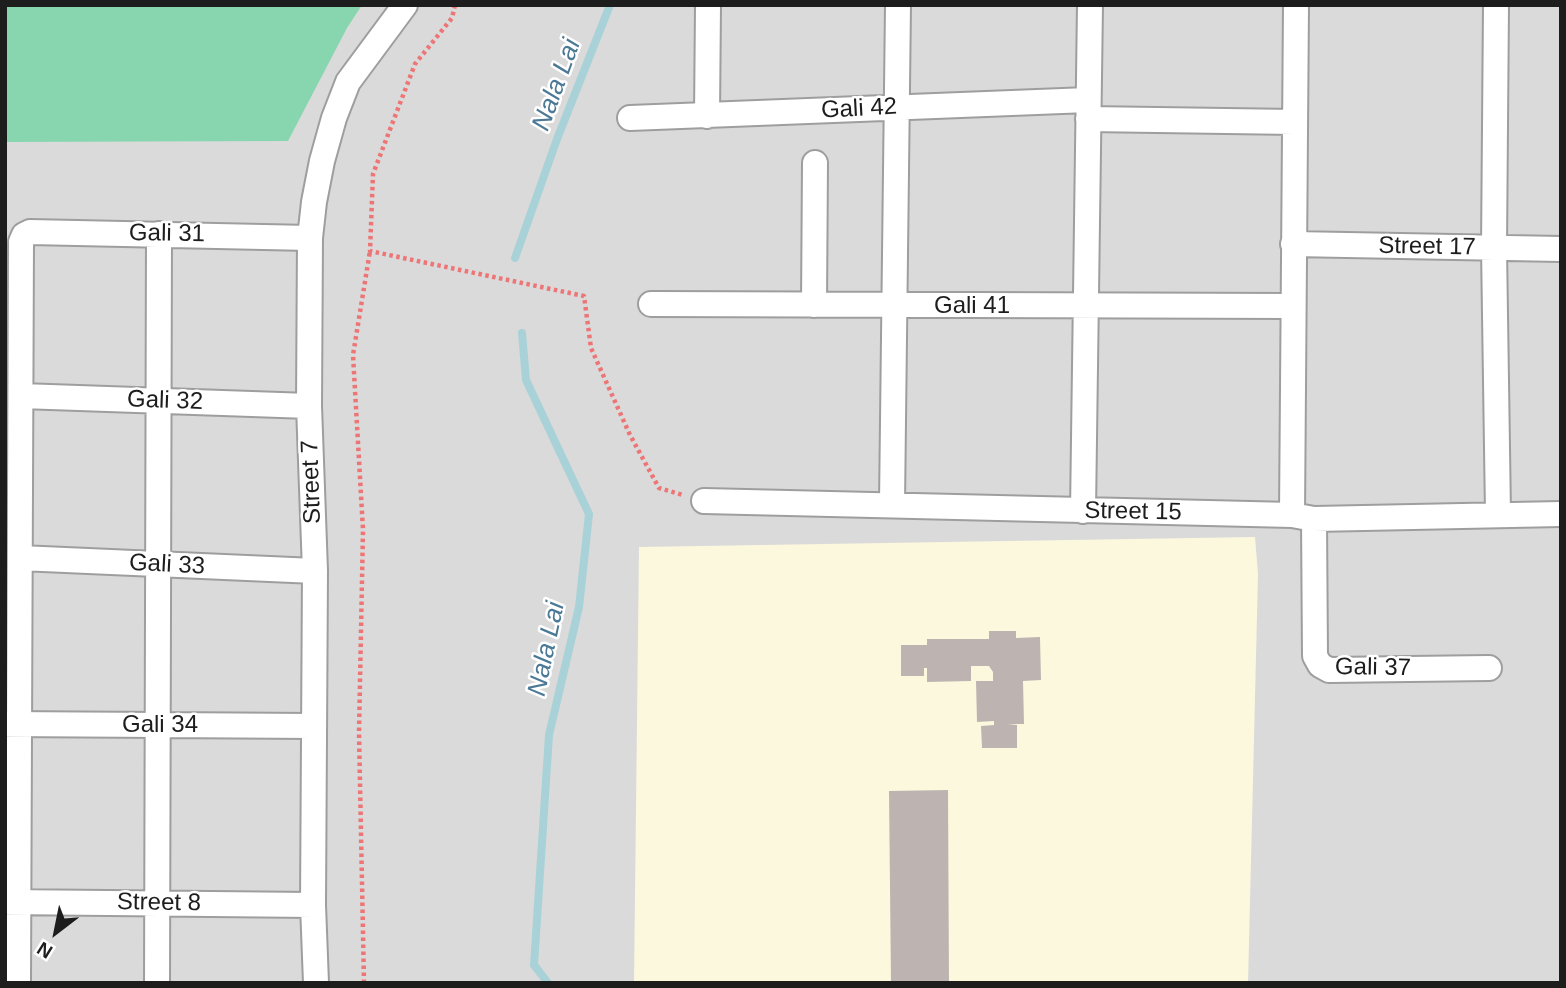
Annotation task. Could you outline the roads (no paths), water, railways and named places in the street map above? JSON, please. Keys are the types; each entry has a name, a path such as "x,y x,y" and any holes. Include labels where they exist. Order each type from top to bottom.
{"street":[{"name":"Street 7","path":"316,983 313,905 315,572 309,406 310,238 322,161 348,82 405,5"},
{"path":"706,116 708,5"},
{"path":"892,504 898,5"},
{"path":"1083,511 1090,5"},
{"path":"1296,5 1293,306 1303,517"},
{"path":"1496,5 1494,248 1498,514"},
{"name":"Gali 42","path":"630,118 897,107 1088,110 1295,122"},
{"path":"814,305 815,163"},
{"name":"Gali 31","path":"21,396 21,242 24,235 30,232 310,238"},
{"path":"157,983 159,234"},
{"name":"Street 17","path":"1293,244 1561,249"},
{"name":"Gali 41","path":"651,304 1293,306"},
{"path":"18,983 12,902 12,724 20,558 21,396"},
{"name":"Gali 32","path":"21,396 309,406"},
{"name":"Street 15","path":"704,501 1303,517 1561,514"},
{"name":"Gali 37","path":"1303,517 1315,656 1320,665 1329,670 1489,668"},
{"name":"Gali 33","path":"20,558 315,572"},
{"name":"Gali 34","path":"12,724 314,726"},
{"name":"Street 8","path":"12,902 313,905"}],"waterway":[{"name":"Nala Lai","path":"515,258 557,139 610,5"},
{"name":"Nala Lai","path":"522,333 526,380 589,514 579,607 549,735 534,965 548,983"}]}
